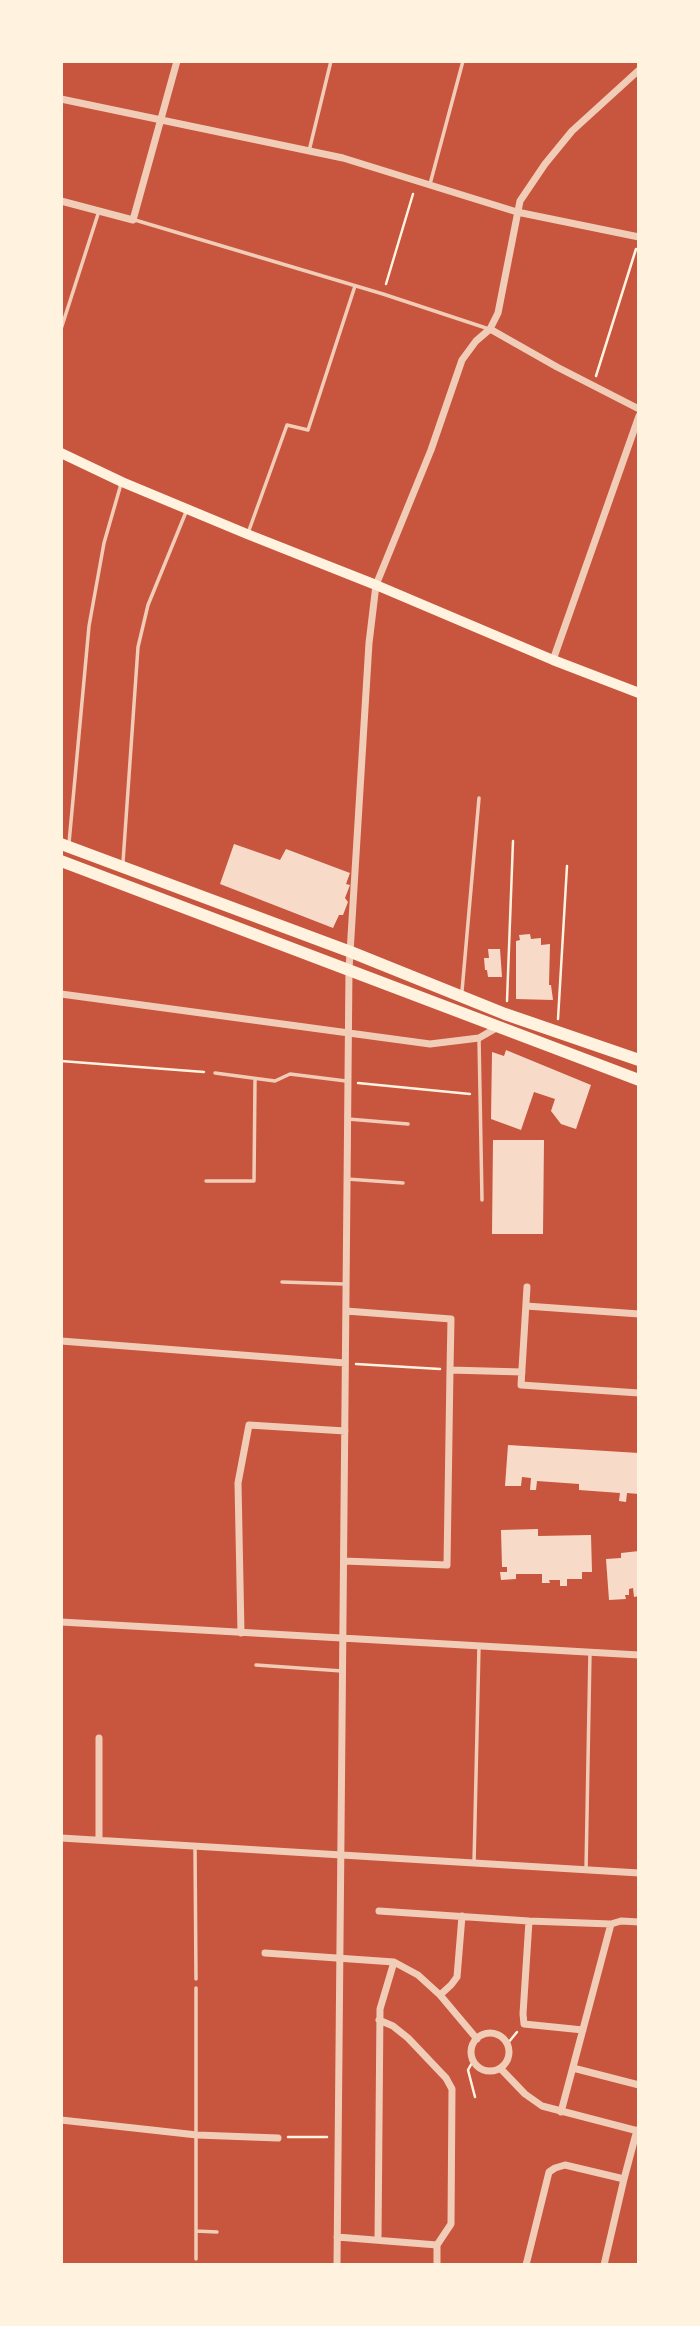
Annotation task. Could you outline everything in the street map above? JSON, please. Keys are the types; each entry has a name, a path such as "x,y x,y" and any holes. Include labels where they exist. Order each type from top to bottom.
{"highway":[{"path":"65,846 351,952 505,1014 639,1060"},
{"path":"62,861 639,1080"}],"main road":[{"path":"61,453 122,482 247,534 553,660 639,692"}],"street":[{"path":"61,201 133,220 177,61"},
{"path":"337,2265 349,969 369,643 376,585 431,450 462,360 476,341 490,329 498,313 520,201 545,163 572,131 639,70"},
{"path":"61,99 343,158 517,212 639,238"},
{"path":"490,329 639,409"},
{"path":"553,660 639,416"},
{"path":"61,993 430,1044 479,1038 499,1027"},
{"path":"527,1287 521,1385 639,1393"},
{"path":"526,1306 639,1314"},
{"path":"344,1561 447,1566 450,1370 450,1319 346,1311"},
{"path":"61,1341 345,1363"},
{"path":"450,1370 522,1372"},
{"path":"241,1633 238,1483 249,1425 345,1430"},
{"path":"61,1622 639,1655"},
{"path":"99,1738 99,1840"},
{"path":"61,1838 639,1873"},
{"path":"380,1911 529,1921 611,1924 621,1921 639,1922"},
{"path":"440,1995 457,1977 463,1916"},
{"path":"529,1921 524,2024 583,2030"},
{"path":"561,2112 611,1924"},
{"path":"265,1953 394,1962 418,1975 440,1995 477,2039"},
{"path":"378,2240 379,2020 394,1962"},
{"path":"379,2020 393,2026 408,2038 446,2078 452,2089 451,2224 437,2245 437,2265"},
{"path":"487,2033 505,2039 510,2049 509,2058 501,2069 486,2071 480,2069 473,2060 471,2051 477,2039 487,2033"},
{"path":"573,2068 639,2085"},
{"path":"501,2069 525,2094 542,2105 638,2131 604,2265"},
{"path":"61,2120 197,2135 278,2138"},
{"path":"526,2265 549,2172 565,2165 624,2179"},
{"path":"337,2237 437,2245"}],"lane":[{"path":"309,151 331,61"},
{"path":"430,184 463,61"},
{"path":"61,329 99,211"},
{"path":"133,220 383,294 490,329"},
{"path":"247,534 287,425 308,430 355,286"},
{"path":"65,846 89,626 104,543 122,482"},
{"path":"123,868 138,647 148,605 187,509"},
{"path":"461,996 478,798"},
{"path":"61,867 62,861"},
{"path":"479,1038 482,1200"},
{"path":"215,1073 255,1080 275,1081 290,1074 348,1082"},
{"path":"206,1181 254,1181 255,1080"},
{"path":"348,1119 408,1124"},
{"path":"347,1179 403,1183"},
{"path":"282,1282 346,1284"},
{"path":"474,1863 479,1646"},
{"path":"586,1870 590,1652"},
{"path":"256,1665 342,1671"},
{"path":"195,1846 196,1979"},
{"path":"196,1988 196,2259"},
{"path":"196,2231 217,2232"}],"path":[{"path":"383,294 417,180"},
{"path":"593,384 639,238"},
{"path":"507,1001 513,841"},
{"path":"558,1019 567,866"},
{"path":"61,1061 215,1073"},
{"path":"348,1082 480,1095"},
{"path":"345,1363 450,1370"},
{"path":"473,2060 468,2070 475,2097"},
{"path":"278,2138 338,2136"}],"building":[{"path":"234,844 280,860 286,849 350,873 346,884 350,885 345,898 348,902 343,915 339,915 333,928 220,884"},
{"path":"530,934 531,939 541,938 541,945 550,944 549,985 553,1000 516,999 516,941 520,940 519,935"},
{"path":"488,949 500,949 502,977 488,977 484,958 489,958"},
{"path":"506,1050 591,1085 576,1129 561,1124 551,1111 555,1099 534,1092 521,1130 491,1119 492,1052 504,1056"},
{"path":"493,1140 544,1140 543,1234 492,1234"},
{"path":"508,1445 639,1453 639,1494 627,1493 626,1502 619,1501 620,1493 579,1490 579,1484 537,1481 536,1490 530,1490 531,1478 522,1477 521,1486 505,1486"},
{"path":"538,1529 538,1536 591,1535 592,1572 582,1572 582,1579 567,1579 567,1586 560,1586 560,1580 542,1583 542,1574 516,1574 516,1579 501,1580 500,1572 507,1572 507,1567 502,1567 501,1530"},
{"path":"639,1551 639,1596 634,1597 633,1588 629,1589 629,1595 625,1595 626,1599 609,1600 606,1559 621,1558 621,1553"}]}
